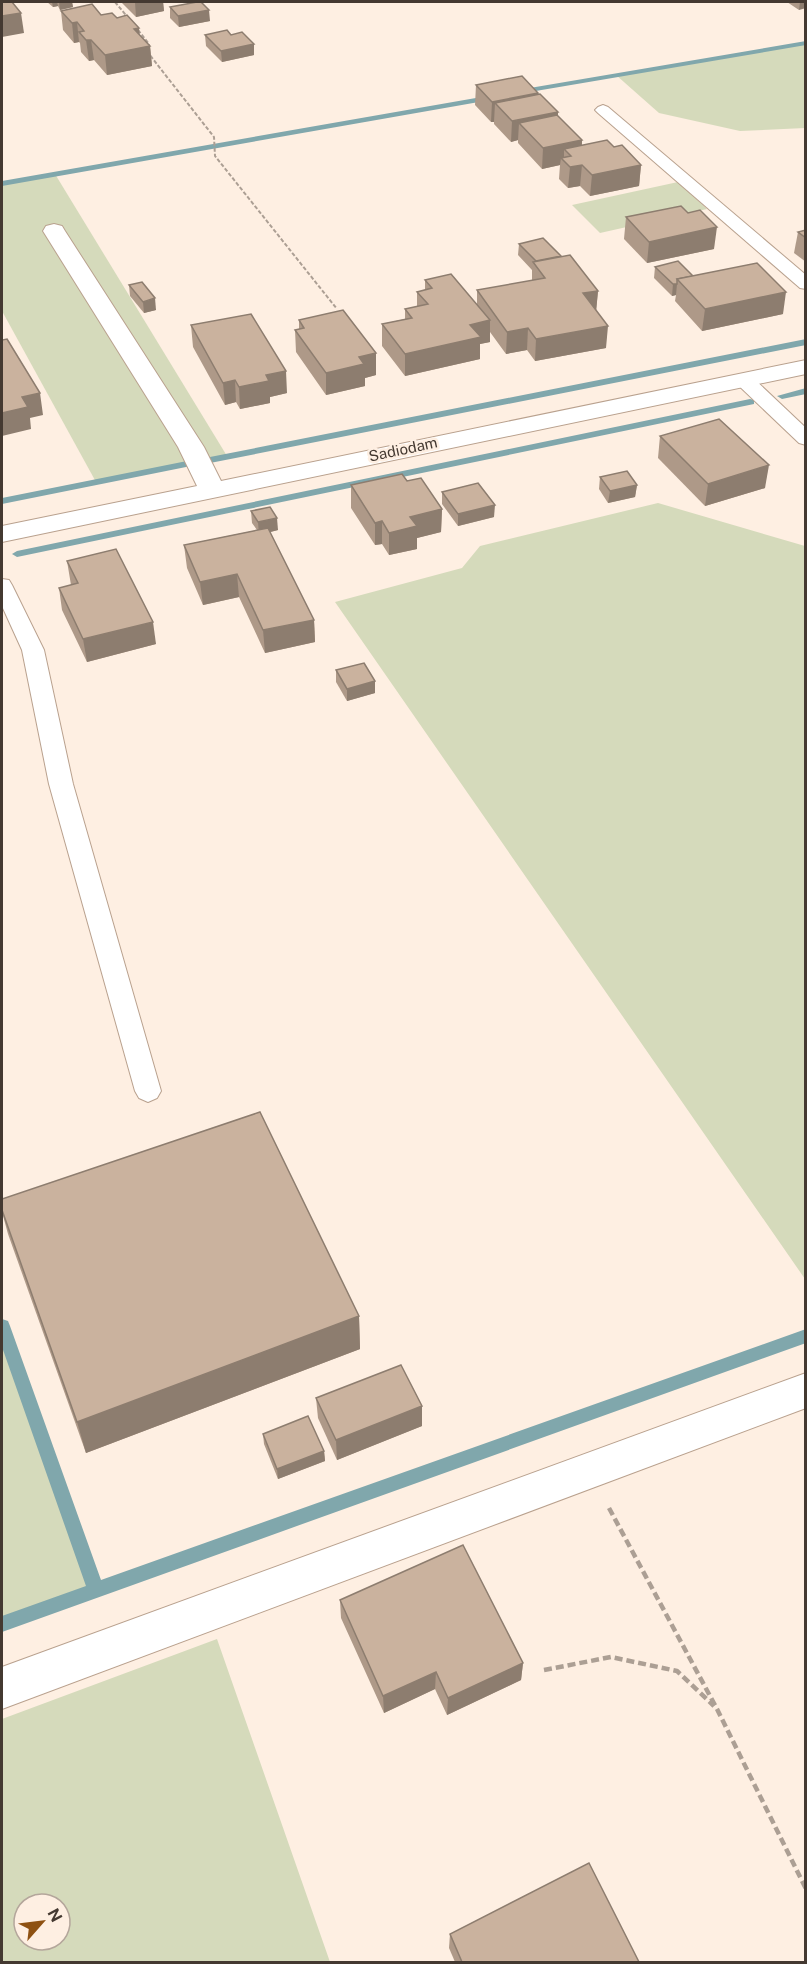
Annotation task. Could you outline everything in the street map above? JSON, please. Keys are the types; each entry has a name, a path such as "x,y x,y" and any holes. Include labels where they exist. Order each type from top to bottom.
{"street":[{"path":"54,231 191,447 212,489"},
{"name":"Sadiodam","path":"2,534 806,367"},
{"path":"2,1688 590,1472 806,1390"}],"lane":[{"path":"603,110 806,284"},
{"path":"744,380 806,439"},
{"path":"2,585 33,650 61,784 148,1091"}],"path":[{"path":"115,2 131,21"},
{"path":"137,29 149,44 149,54 214,137 215,156 337,309"},
{"path":"590,1472 717,1709 806,1889"},
{"path":"544,1670 610,1658 677,1671 717,1709"}],"green space":[{"path":"805,43 805,128 740,131 659,113 616,75"},
{"path":"55,174 227,456 96,482 2,311 2,184"},
{"path":"678,182 707,209 600,233 572,205"},
{"path":"658,503 805,546 805,1279 335,602 462,568 480,546"},
{"path":"2,1326 96,1590 2,1624"},
{"path":"217,1639 330,1962 2,1962 2,1719"}],"building":[{"path":"2,2 12,2 21,13 2,16"},
{"path":"201,2 209,10 178,16 170,7"},
{"path":"92,4 101,15 112,13 117,18 127,15 139,28 134,29 150,46 105,55 91,40 86,40 79,32 84,31 77,22 72,23 61,11"},
{"path":"227,30 231,35 242,32 254,44 221,51 205,35"},
{"path":"522,76 538,93 492,102 476,85"},
{"path":"540,94 558,112 512,121 495,103"},
{"path":"557,115 582,140 543,148 519,123"},
{"path":"607,140 614,147 622,145 641,165 592,175 582,165 570,167 561,158 571,156 564,149"},
{"path":"681,206 688,213 700,210 717,227 649,242 626,217"},
{"path":"806,230 806,238 798,232"},
{"path":"543,238 561,256 536,261 519,244"},
{"path":"570,255 598,291 583,293 608,326 536,339 528,328 507,332 477,290 545,278 533,262"},
{"path":"678,261 693,276 677,279 677,284 673,284 655,267"},
{"path":"757,263 786,292 705,309 677,279"},
{"path":"451,274 490,320 470,325 481,337 405,354 382,324 412,318 405,309 428,304 417,292 432,288 425,280"},
{"path":"142,282 155,298 143,302 129,285"},
{"path":"343,310 376,353 359,357 364,364 326,373 295,330 304,328 299,320"},
{"path":"251,314 286,371 266,375 269,381 239,387 235,380 223,383 191,325"},
{"path":"7,339 40,393 22,397 28,407 2,413 2,340"},
{"path":"719,419 769,465 708,484 660,436"},
{"path":"627,471 637,485 610,491 600,477"},
{"path":"402,474 407,481 421,478 442,509 410,517 417,526 389,533 382,521 375,523 351,485"},
{"path":"478,483 495,505 458,514 442,492"},
{"path":"270,507 277,518 258,522 251,511"},
{"path":"268,528 314,620 263,630 237,574 200,582 184,545"},
{"path":"116,549 153,622 83,639 59,588 78,583 67,561"},
{"path":"364,663 375,681 347,689 336,670"},
{"path":"260,1112 359,1316 77,1422 2,1210 2,1199"},
{"path":"401,1365 422,1406 336,1440 316,1398"},
{"path":"308,1416 324,1451 277,1469 263,1434"},
{"path":"463,1545 523,1663 448,1698 436,1672 383,1696 340,1600"},
{"path":"589,1863 639,1962 462,1962 450,1934"}],"waterway":[{"path":"518,92 806,43"},
{"path":"2,184 493,97"},
{"path":"210,460 806,342"},
{"path":"782,396 806,391"},
{"path":"17,554 750,402"},
{"path":"2,501 192,463"},
{"path":"2,1326 96,1590"},
{"path":"2,1624 806,1336"}]}
